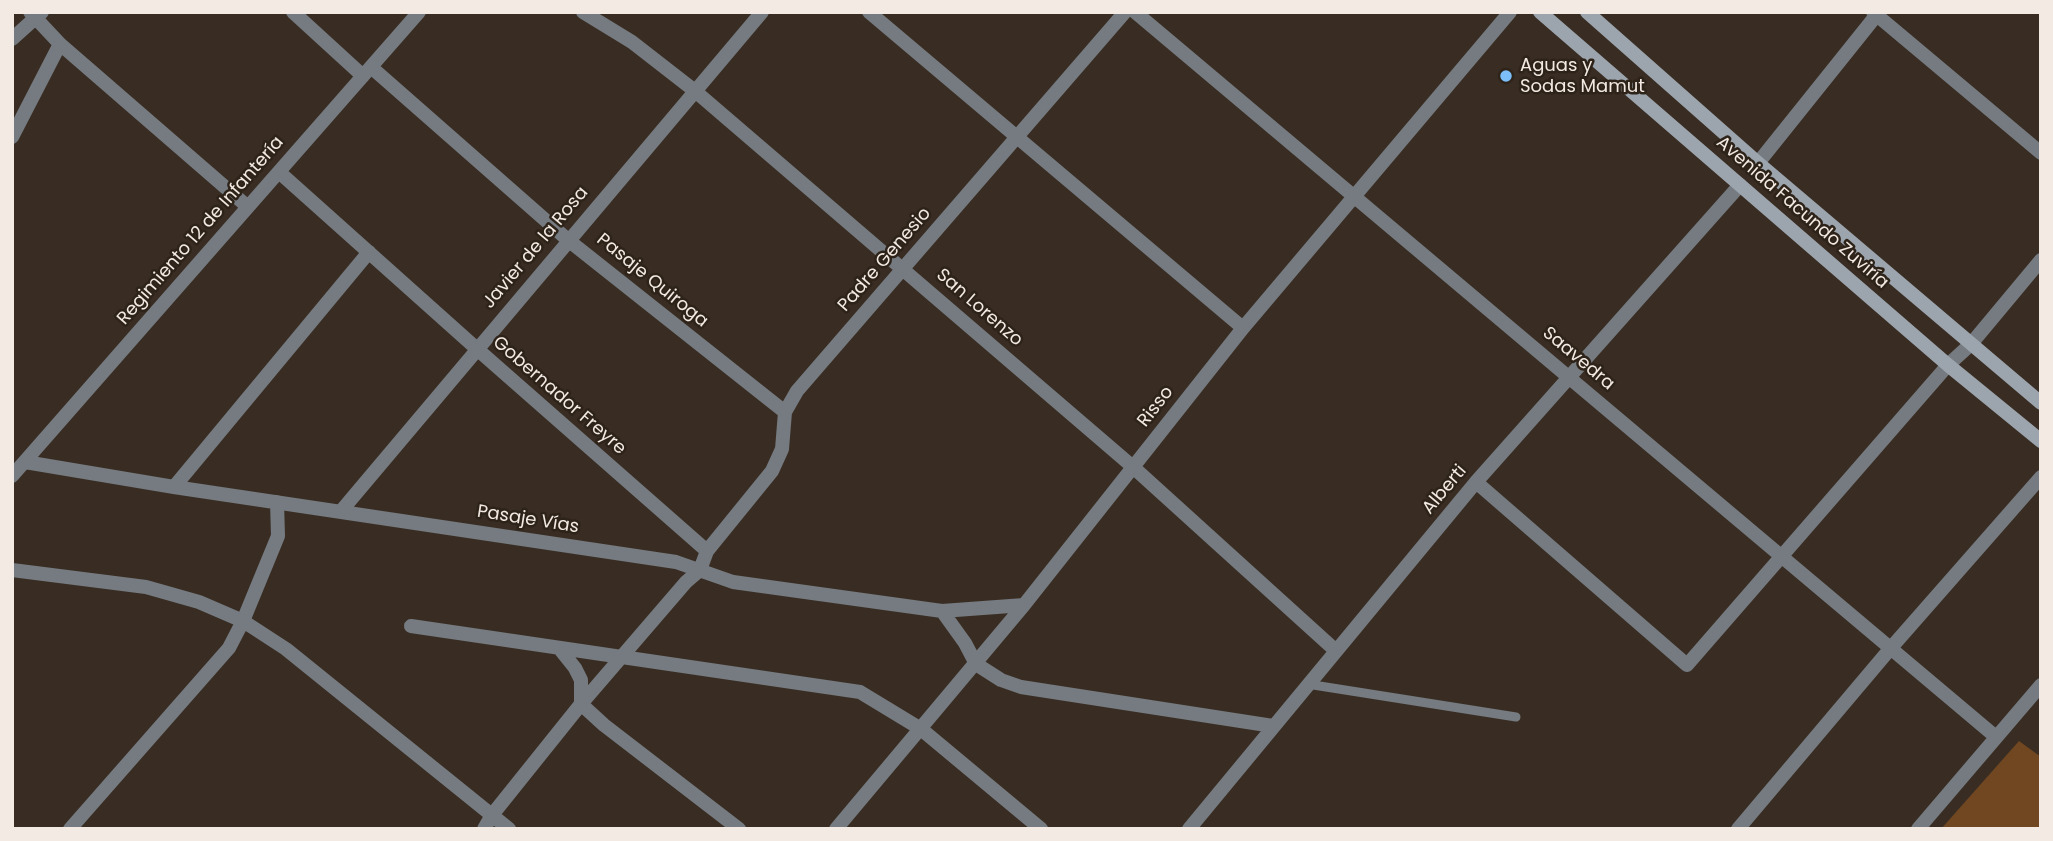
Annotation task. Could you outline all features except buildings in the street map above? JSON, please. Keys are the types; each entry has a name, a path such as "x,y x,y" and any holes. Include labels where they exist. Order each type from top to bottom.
{"main road":[{"name":"Avenida Facundo Zuviría","path":"1540,12 1948,365 2041,441"},
{"name":"Avenida Facundo Zuviría","path":"1587,12 1758,163 2041,403"}],"street":[{"name":"Pasaje Quiroga","path":"293,12 568,240 785,412"},
{"name":"Regimiento 12 de Infantería","path":"12,476 419,12"},
{"name":"San Lorenzo","path":"583,12 632,42 695,90 1133,467 1335,650"},
{"name":"Javier de la Rosa","path":"341,510 762,12"},
{"path":"869,12 1243,328"},
{"name":"Padre Genesio","path":"707,551 772,471 782,449 785,412 797,391 1125,12"},
{"name":"Saavedra","path":"1135,12 1996,737"},
{"name":"Risso","path":"836,829 1024,605 1243,328 1510,12"},
{"path":"1758,163 1876,13 2041,153"},
{"path":"12,39 36,14 60,44 248,207"},
{"path":"12,137 60,44"},
{"name":"Gobernador Freyre","path":"279,172 707,551"},
{"name":"Alberti","path":"1189,829 1476,482 1740,185"},
{"path":"174,487 369,252"},
{"path":"1476,482 1687,664 1948,365 1971,344 2041,260"},
{"name":"Pasaje Vías","path":"25,462 676,562 733,582 942,611 1024,605"},
{"path":"1738,829 1890,649 2041,477"},
{"path":"70,829 229,648 278,536 277,502"},
{"path":"484,829 492,815 581,704 686,582 700,570 707,551"},
{"path":"12,569 146,587 199,602 243,621 286,649 509,829"},
{"path":"942,611 976,664 1001,680 1021,687 1273,726"},
{"path":"411,626 860,692 921,729 1041,829"},
{"path":"559,648 581,680 581,704 604,725 738,829"},
{"path":"1918,829 2041,685"}],"lane":[{"path":"1307,684 1516,717"}],"shaded area":[{"path":"2019,741 2041,757 2041,829 1941,829"}],"place":[{"name":"Aguas y Sodas Mamut","path":"1506,76"}]}
